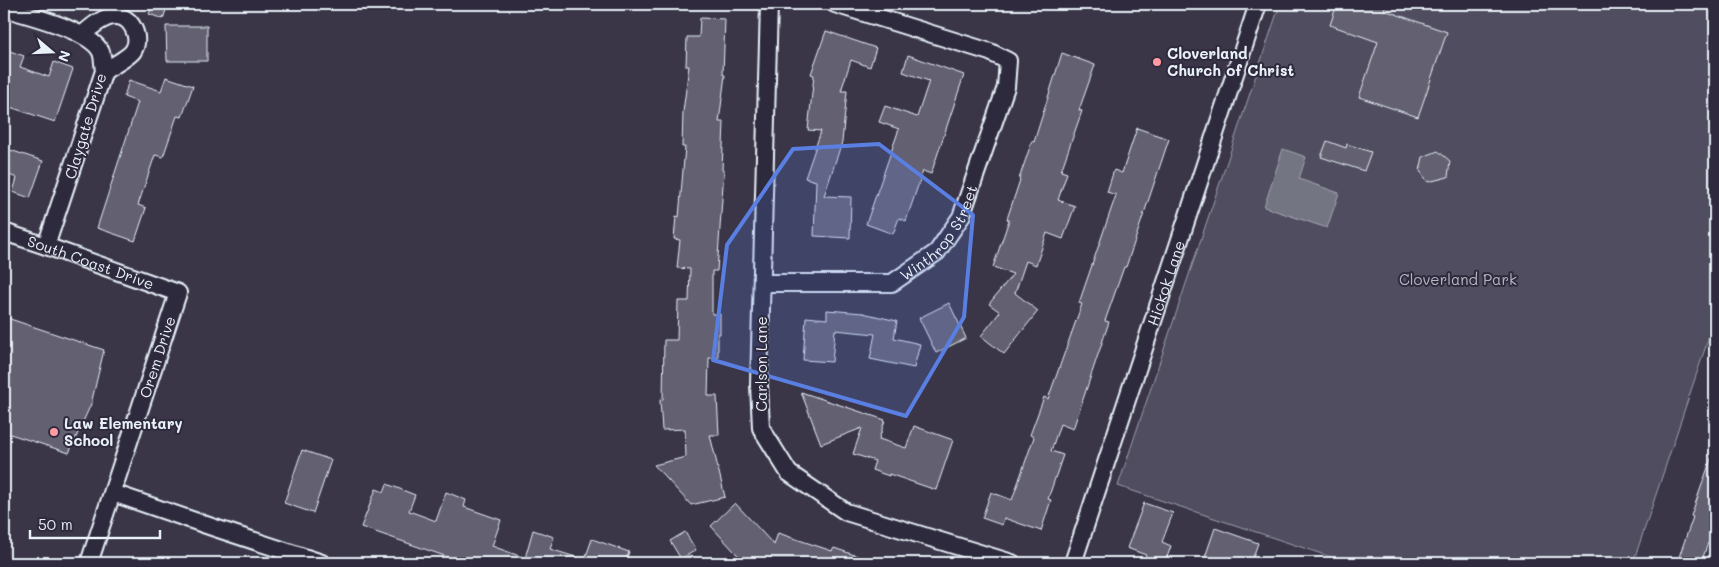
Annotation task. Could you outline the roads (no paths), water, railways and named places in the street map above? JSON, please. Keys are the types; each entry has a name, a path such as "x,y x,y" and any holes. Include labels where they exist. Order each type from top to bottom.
{"street":[{"name":"Carlson Lane","path":"769,4 759,385 761,428 789,473 846,512 1012,563"},
{"name":"Winthrop Street","path":"762,283 892,283 937,252 961,217 1006,87 1008,61 990,52 835,4"},
{"name":"Hickok Lane","path":"1073,563 1258,4"},
{"name":"Claygate Drive","path":"4,8 88,38 100,51 104,71 46,246"},
{"path":"82,35 95,24 116,16 124,18 131,24 136,41 133,51 104,71"},
{"name":"South Coast Drive","path":"4,232 178,293"},
{"name":"Orem Drive","path":"89,563 178,293"},
{"path":"113,493 212,528 322,563"}],"water":[{"path":"1283,149 1306,157 1299,179 1339,193 1327,228 1264,207"}],"place":[{"name":"Cloverland Church of Christ","path":"1157,62"},
{"name":"Law Elementary School","path":"54,432"}],"park label":[{"name":"Cloverland Park","path":"1458,279"}]}
